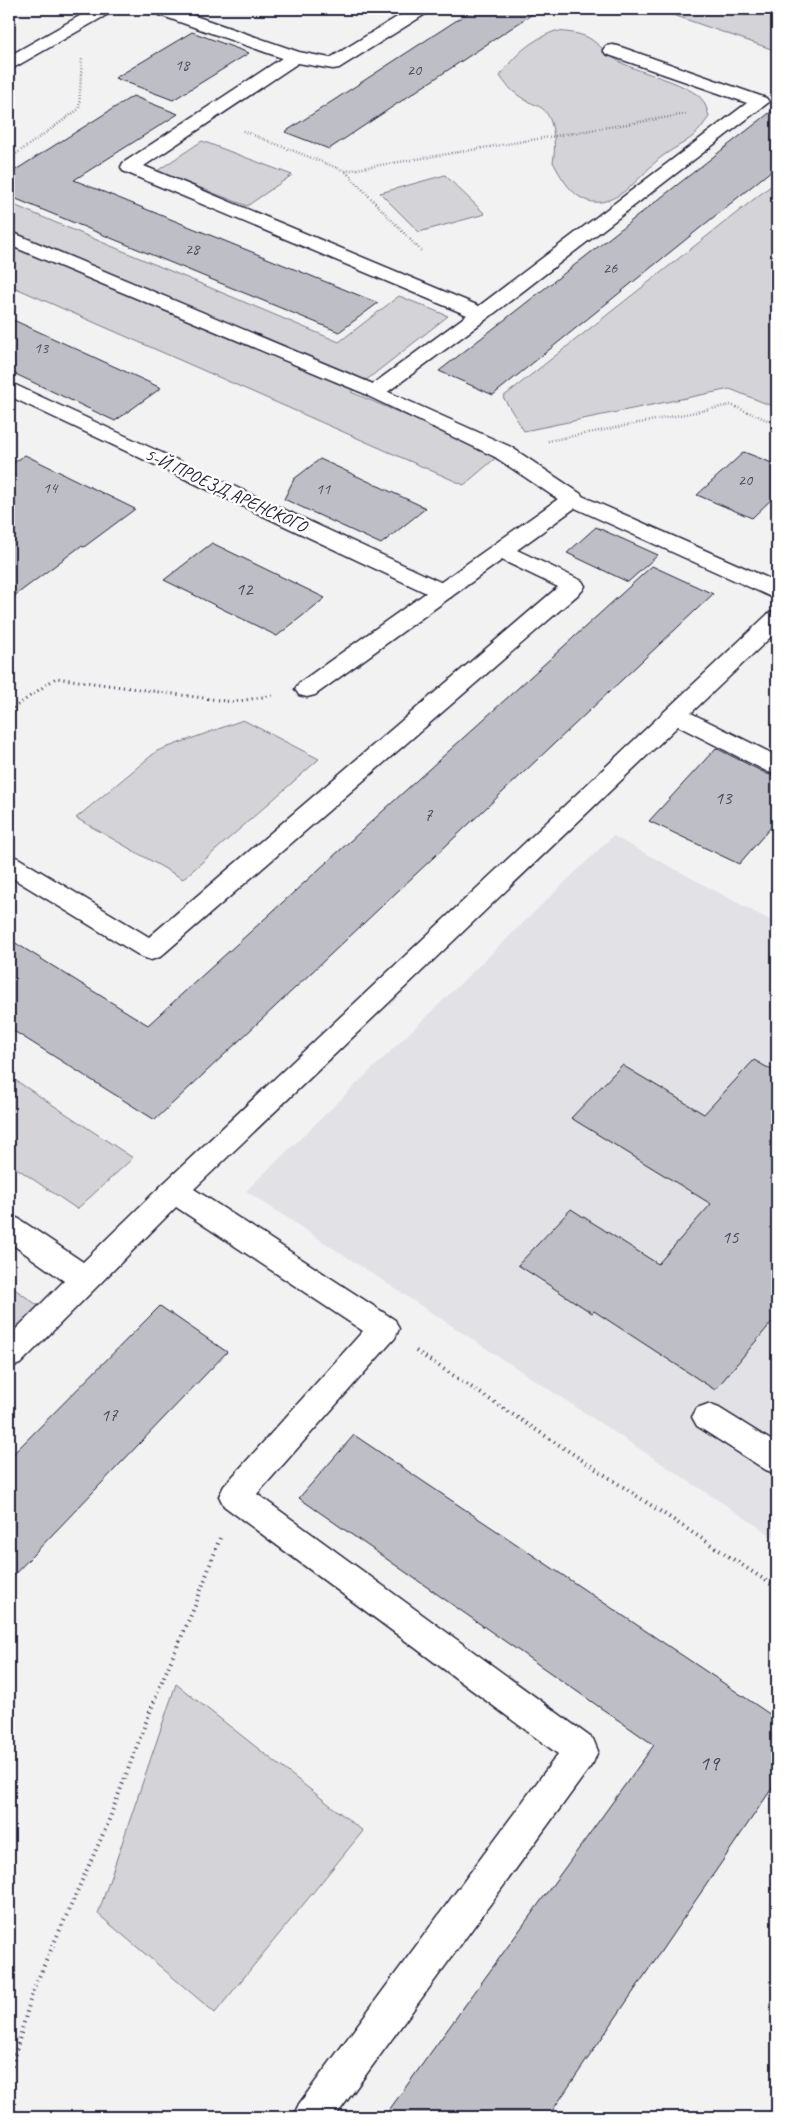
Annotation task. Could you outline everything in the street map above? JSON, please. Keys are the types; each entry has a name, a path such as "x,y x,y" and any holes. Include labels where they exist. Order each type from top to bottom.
{"street":[{"path":"9,63 104,9"},
{"path":"160,9 295,57 333,64 421,9"},
{"path":"374,392 481,314 760,102 612,50"},
{"path":"295,57 208,117 130,167 481,314"},
{"path":"9,238 374,392 503,452 573,499 777,591"},
{"name":"5-Й ПРОЕЗД АРЕНСКОГО","path":"9,388 443,592"},
{"path":"307,689 573,499"},
{"path":"9,864 151,950 574,586 501,551"},
{"path":"9,1355 174,1191 777,618"},
{"path":"675,715 777,766"},
{"path":"174,1191 384,1330 235,1496 581,1751 312,2117"},
{"path":"9,1227 85,1279"},
{"path":"708,1417 777,1460"}],"path":[{"path":"9,159 79,109 82,55"},
{"path":"344,171 692,113"},
{"path":"208,117 344,171 426,257"},
{"path":"545,441 730,405 777,424"},
{"path":"9,711 56,678 232,702 307,689"},
{"path":"384,1330 777,1588"},
{"path":"9,2076 33,1990 107,1825 160,1688 195,1606 235,1496"}],"shaded area":[{"path":"656,9 777,9 777,51"},
{"path":"555,31 584,36 622,63 687,89 701,98 707,110 709,117 695,135 660,158 636,182 619,195 607,201 596,202 586,200 577,195 568,186 553,162 554,134 547,114 542,108 516,94 500,76 511,61 524,49 538,39"},
{"path":"202,141 292,175 247,206 157,171"},
{"path":"445,175 485,214 419,232 380,193"},
{"path":"777,181 777,408 730,389 524,431 503,397"},
{"path":"9,203 339,342 399,296 448,316 351,392 499,455 464,485 9,285"},
{"path":"243,720 319,759 183,879 76,818 157,751"},
{"path":"613,836 777,924 777,1539 246,1191"},
{"path":"9,1076 133,1158 77,1209 9,1163"},
{"path":"9,1285 40,1307 9,1336"},
{"path":"176,1684 363,1831 215,2013 98,1914"}],"building":[{"path":"474,9 540,9 329,149 285,132"},
{"path":"192,32 249,53 173,100 115,78"},
{"path":"133,96 178,114 74,180 378,303 339,332 9,196 9,174"},
{"path":"777,107 777,166 493,395 439,371"},
{"path":"9,318 161,388 115,421 9,371"},
{"path":"744,452 777,465 777,494 752,518 697,495"},
{"path":"25,455 135,509 84,547 81,546 9,600 9,466"},
{"path":"320,459 426,508 381,544 284,499 294,479"},
{"path":"596,527 658,555 628,582 567,553"},
{"path":"212,543 325,598 277,636 164,580"},
{"path":"652,566 713,594 155,1120 9,1028 9,939 148,1025"},
{"path":"716,748 767,774 777,776 777,820 739,864 649,821"},
{"path":"754,1060 777,1073 777,1316 715,1390 594,1311 592,1313 518,1265 571,1209 658,1264 711,1204 571,1118 622,1065 704,1114"},
{"path":"160,1306 227,1352 9,1580 9,1458"},
{"path":"354,1435 777,1719 777,1781 548,2117 384,2117 654,1745 299,1498"}]}
